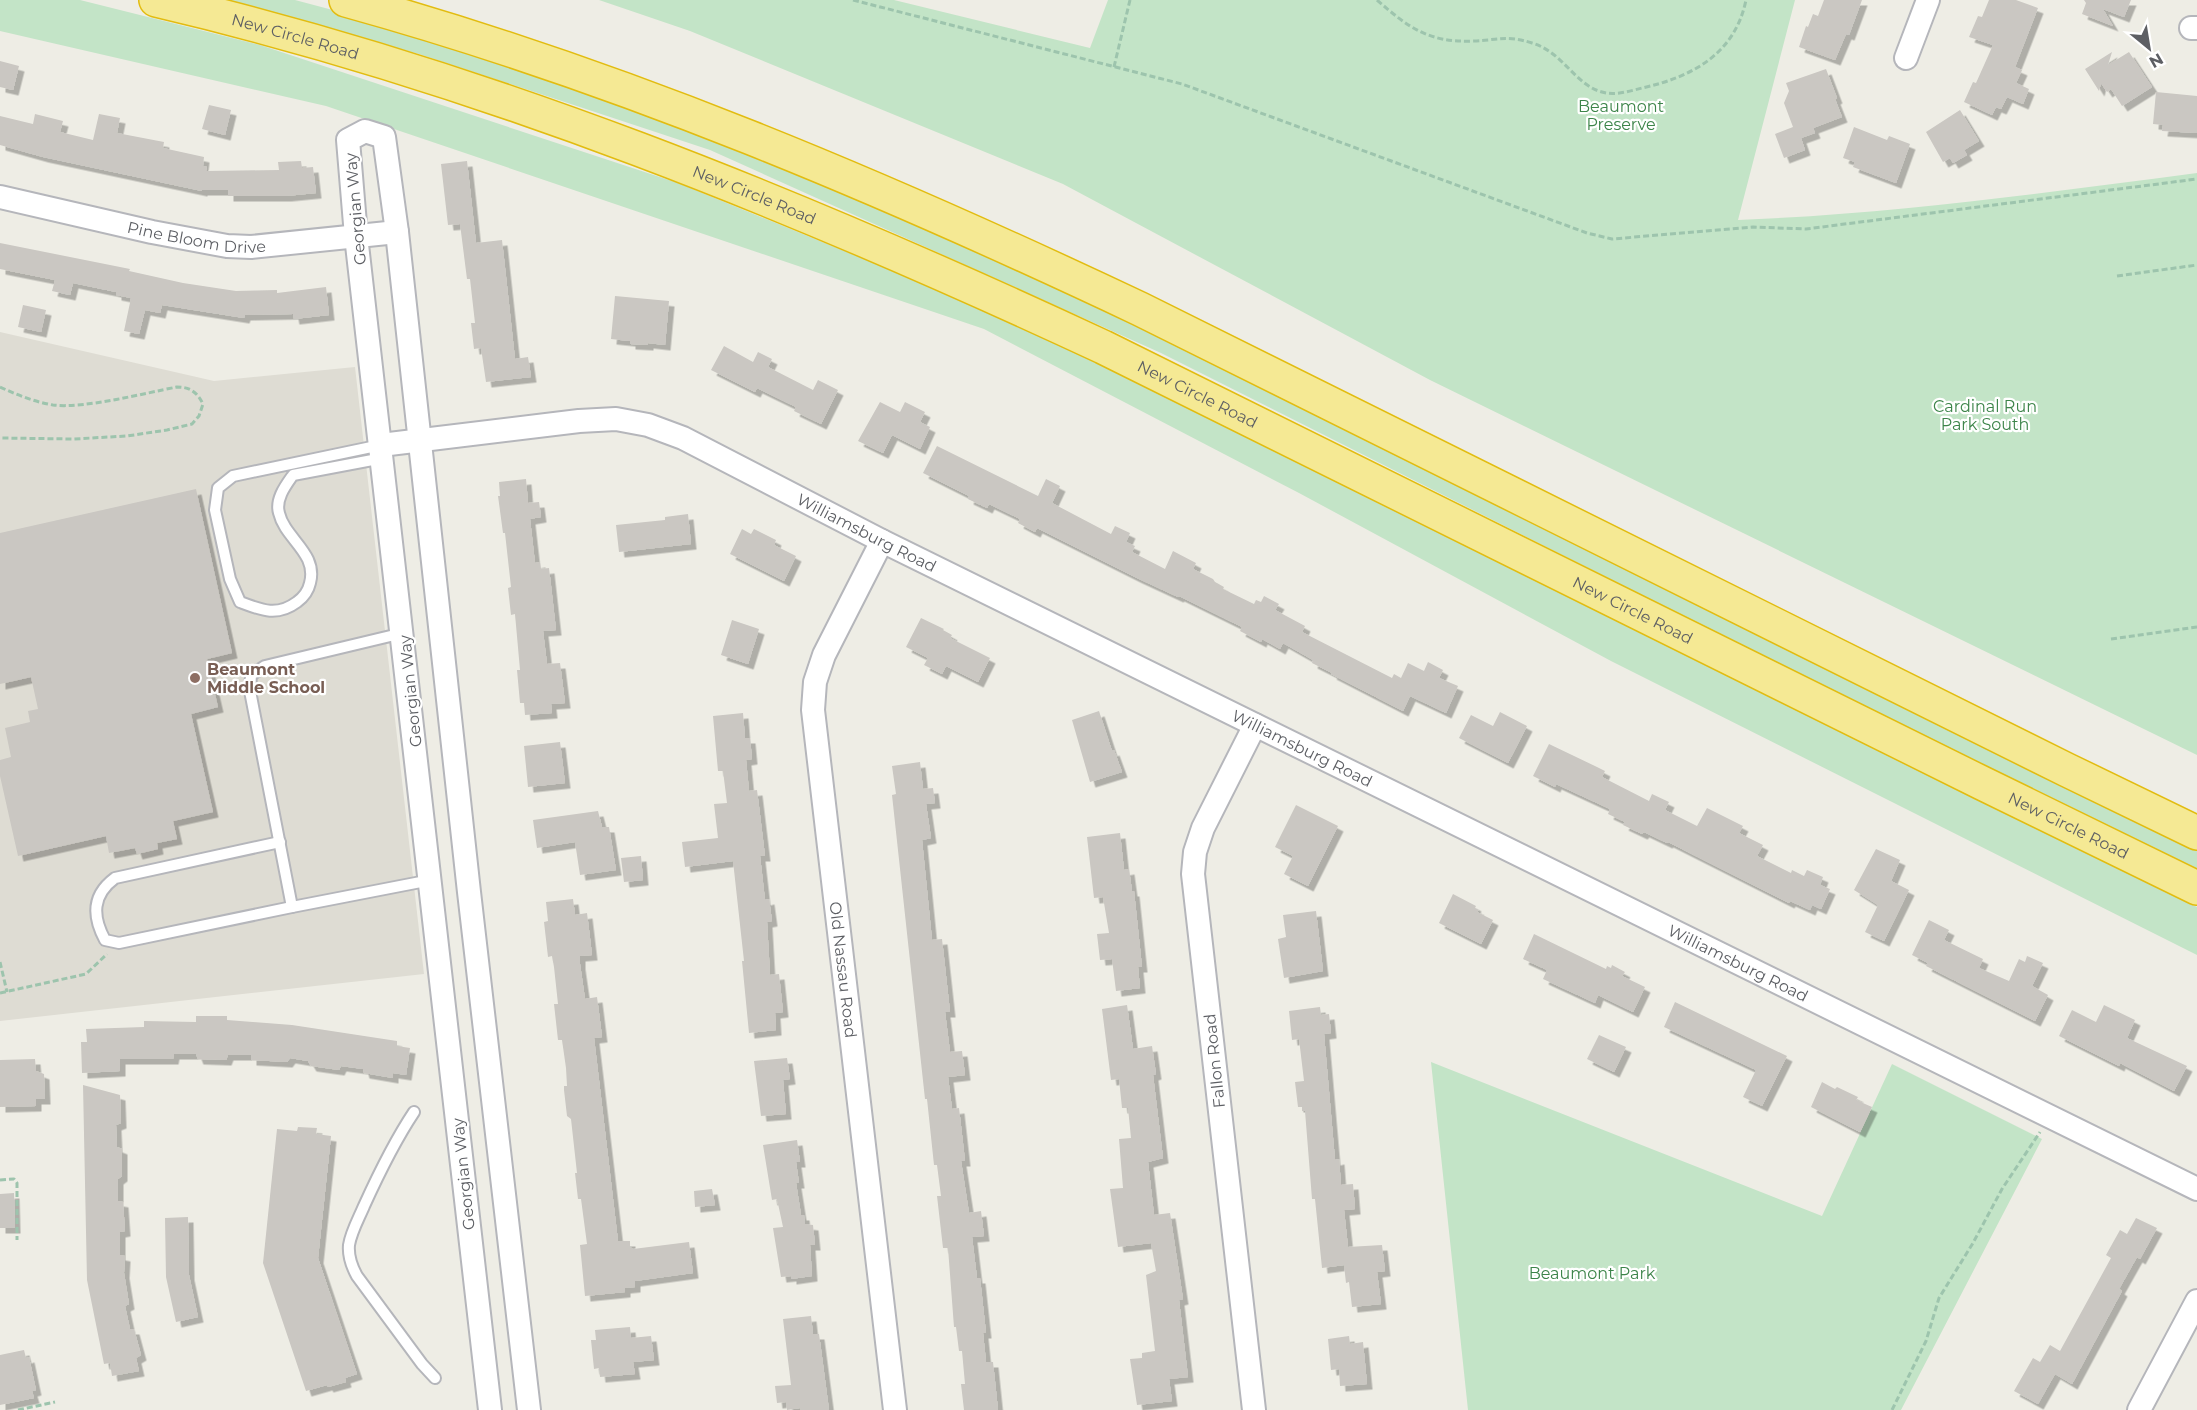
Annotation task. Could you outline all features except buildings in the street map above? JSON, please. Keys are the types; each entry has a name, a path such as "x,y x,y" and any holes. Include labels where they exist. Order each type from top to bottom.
{"highway":[{"name":"New Circle Road","path":"156,0 327,46 445,82 672,160 818,219 1103,347 2197,888"},
{"path":"346,0 402,15 634,92 829,168 988,237 1140,309 2197,833"}],"street":[{"path":"1906,58 1928,0"},
{"name":"Georgian Way","path":"490,1410 356,236 348,140 365,131 384,137 397,232 469,892 529,1410"},
{"name":"Pine Bloom Drive","path":"0,197 152,232 227,246 250,247 397,232"},
{"name":"Williamsburg Road","path":"382,452 419,440 579,421 616,419 648,425 683,438 882,542 2197,1190"},
{"name":"Old Nassau Road","path":"882,542 824,655 815,682 813,710 895,1410"},
{"name":"Fallon Road","path":"1254,1410 1193,874 1195,852 1203,828 1255,725"},
{"path":"432,889 469,892"},
{"path":"2139,1410 2197,1301"}],"lane":[{"path":"382,452 293,475 281,493 278,512 310,563 311,581 306,595 295,604 269,613 240,602 230,579 215,510 218,488 233,476 382,452"},
{"path":"292,907 250,691 251,675 265,666 403,633"},
{"path":"280,842 115,878 104,886 97,900 96,924 105,940 119,943 292,907 432,889"},
{"path":"414,1112 380,1170 359,1217 349,1249 352,1266 357,1276 422,1364 435,1378"}],"path":[{"path":"853,0 1182,84 1587,233 1612,239 1753,227 1806,229 2197,179"},
{"path":"1114,67 1130,0"},
{"path":"1377,0 1406,25 1423,35 1447,41 1475,41 1509,37 1534,43 1550,50 1588,86 1603,93 1623,93 1649,87 1699,68 1719,52 1733,35 1742,17 1746,0"},
{"path":"2117,276 2197,265"},
{"path":"0,387 20,396 54,405 82,404 188,387 199,396 203,404 199,416 192,424 167,430 127,436 74,439 0,438"},
{"path":"2112,639 2197,627"},
{"path":"0,993 86,974 119,943"},
{"path":"0,962 7,992"},
{"path":"1892,1410 1926,1341 1938,1298 1973,1243 2002,1189 2049,1117"},
{"path":"0,1180 14,1179 17,1183 17,1240"},
{"path":"18,1410 55,1402"}],"shaded area":[{"name":"Beaumont Middle School","path":"0,332 214,381 355,367 424,974 0,1021"}],"green space":[{"path":"0,0 80,0 260,45 678,183 991,311 2197,907 2197,955 1611,661 1299,493 984,329 326,106 0,31"},
{"path":"221,0 295,0 438,38 716,134 1062,284 2197,847 2197,869 1797,673 1161,353 710,150 419,54"},
{"name":"Cardinal Run Park South","path":"599,0 894,0 1090,48 1108,0 1795,0 1738,220 1911,208 2197,173 2197,755 1430,380 1063,184 690,31"},
{"name":"Beaumont Park","path":"1431,1062 1822,1216 1892,1064 2042,1139 1901,1410 1468,1410"}],"place":[{"name":"Beaumont Middle School","path":"195,678"}],"park label":[{"name":"Beaumont Preserve","path":"1621,115"}]}
